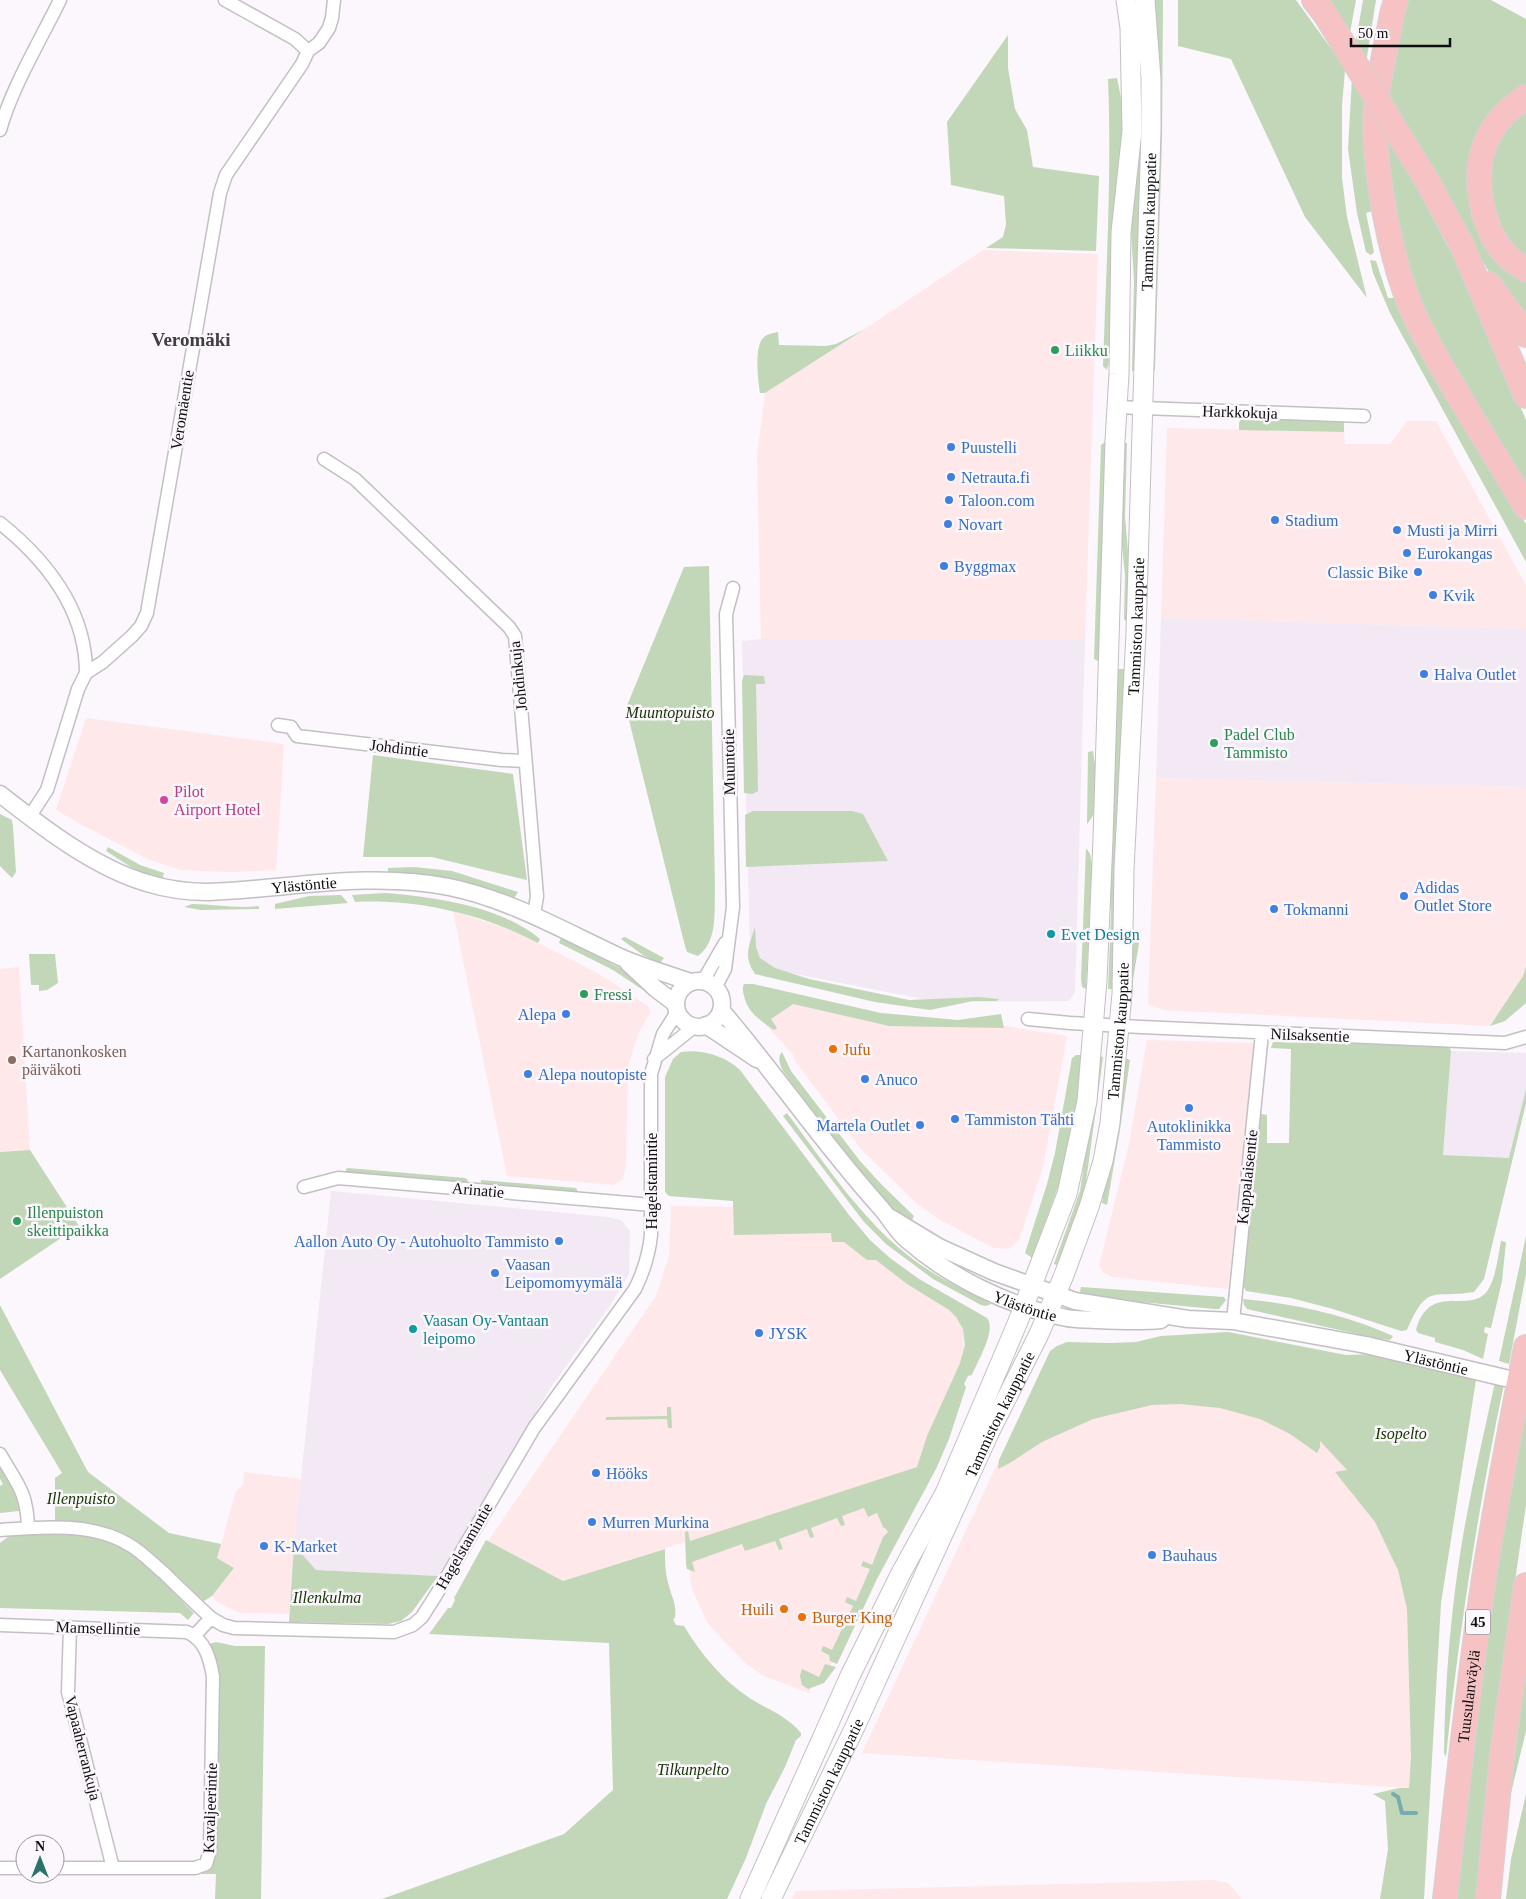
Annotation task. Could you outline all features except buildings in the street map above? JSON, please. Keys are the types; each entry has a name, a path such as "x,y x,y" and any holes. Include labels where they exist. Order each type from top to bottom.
{"highway":[{"path":"1396,0 1376,107 1380,186 1392,247 1406,292 1417,319 1461,398 1526,507"},
{"path":"1319,7 1426,179 1461,243 1526,396"},
{"path":"1526,97 1516,103 1500,119 1489,135 1482,154 1478,174 1480,198 1486,222 1496,242 1510,259 1526,270"},
{"path":"1461,243 1526,335"},
{"name":"Tuusulanväylä","path":"1445,1899 1461,1750 1484,1578 1504,1457 1526,1347"},
{"path":"1488,1899 1502,1754 1526,1585"}],"main road":[{"name":"Tammiston kauppatie","path":"750,1899 850,1676 901,1573 945,1493 1024,1306 1067,1194 1087,1101 1103,840 1122,232 1132,131 1130,28 1126,0"},
{"name":"Tammiston kauppatie","path":"771,1899 855,1727 990,1431 1048,1314 1091,1201 1110,1123 1122,994 1124,869 1136,633 1151,131 1151,79 1145,0"}],"street":[{"path":"0,130 4,114 60,0"},
{"path":"225,0 295,39 308,51"},
{"name":"Veromäentie","path":"86,673 103,662 132,636 141,626 146,613 220,193 226,175 233,162 302,64 308,51 319,43 329,28 334,0"},
{"name":"Harkkokuja","path":"1116,407 1364,416"},
{"name":"Johdinkuja","path":"324,459 355,479 509,627 515,636 537,896 534,915"},
{"path":"0,523 34,554 57,581 78,627 86,660 86,673 78,689 47,790 30,816"},
{"name":"Muuntotie","path":"703,984 725,969 733,907 726,614 733,588"},
{"name":"Johdintie","path":"278,725 290,726 297,736 502,760 526,761"},
{"name":"Ylästöntie","path":"0,794 59,837 114,869 146,883 170,888 208,892 341,880 411,882 449,887 534,915 621,957 703,984 720,996 721,1010 767,1065 846,1170 891,1218 904,1237 934,1262 1001,1298 1048,1314 1069,1318 1141,1322 1188,1318"},
{"name":"Ylästöntie","path":"621,957 677,1008 683,1020 701,1026 767,1065"},
{"path":"677,1008 681,990 703,984"},
{"name":"Hagelstamintie","path":"0,1530 28,1528 94,1531 115,1537 144,1555 211,1618 223,1625 234,1628 386,1633 413,1625 422,1617 534,1428 635,1289 648,1255 652,1235 651,1074 654,1058 663,1034 677,1008"},
{"path":"654,1058 717,1017 721,1010"},
{"name":"Nilsaksentie","path":"1028,1019 1119,1026 1505,1043 1526,1037"},
{"name":"Kappalaisentie","path":"1233,1321 1262,1033"},
{"name":"Arinatie","path":"304,1187 338,1178 652,1204"},
{"name":"Ylästöntie","path":"891,1218 939,1246 994,1272 1031,1287 1082,1303 1188,1318 1233,1321 1406,1354 1505,1378"},
{"path":"0,1454 22,1490 26,1502 28,1528"},
{"path":"195,1635 211,1618"},
{"name":"Mamsellintie","path":"0,1625 178,1630 195,1635"},
{"name":"Vapaaherrankuja","path":"70,1627 68,1692 113,1868"},
{"name":"Kavaljeerintie","path":"65,1868 195,1868 206,1864 208,1861 210,1850 213,1677 208,1655 202,1643 195,1635"},
{"path":"0,1868 15,1868"}],"shaded area":[{"path":"983,250 1098,254 1085,639 761,639 757,457 765,393"},
{"path":"1407,421 1436,421 1526,585 1526,629 1161,618 1167,428 1344,432 1345,444 1390,444"},
{"path":"1161,618 1526,629 1526,787 1156,778"},
{"path":"761,639 1085,639 1075,992 1069,1001 938,1002 770,969 750,951 742,641"},
{"path":"86,718 284,744 276,870 231,872 180,870 148,859 56,810"},
{"path":"1156,778 1526,787 1526,966 1523,976 1490,1026 1163,1010 1148,1004"},
{"path":"453,911 517,932 599,974 648,1006 650,1013 639,1032 628,1066 626,1164 623,1179 613,1185 507,1176"},
{"name":"Kartanonkosken päiväkoti","path":"19,967 30,1150 0,1152 0,969"},
{"path":"752,994 889,1026 1006,1026 1067,1036 1043,1167 1019,1240 1009,1249 994,1248 940,1220 916,1203 861,1149 796,1062 792,1053 752,1010"},
{"path":"1147,1040 1255,1043 1228,1289 1112,1277 1103,1272 1099,1266 1129,1144"},
{"path":"1451,1051 1526,1053 1526,1089 1510,1159 1443,1155"},
{"path":"331,1191 608,1217 621,1220 630,1231 629,1274 609,1307 551,1387 438,1576 316,1570 294,1545"},
{"path":"671,1206 734,1207 734,1233 840,1229 907,1284 949,1310 963,1329 965,1345 960,1363 927,1436 912,1485 826,1676 813,1683 809,1693 762,1675 745,1663 708,1624 692,1589 685,1542 563,1581 488,1541 656,1296 669,1256"},
{"path":"1134,1388 1300,1422 1330,1450 1362,1487 1398,1570 1407,1609 1411,1756 1409,1788 862,1753 999,1460"},
{"path":"244,1472 301,1479 289,1614 239,1613 217,1602 212,1596 234,1568 217,1558 236,1491 243,1485"},
{"path":"1214,1880 1228,1883 1242,1899 792,1899 796,1891"}],"green space":[{"path":"1133,0 1139,0 1143,55 1137,371 1132,371 1134,281 1131,229"},
{"path":"1152,0 1163,0 1162,140 1155,369 1154,371 1149,371"},
{"path":"1178,0 1296,0 1340,61 1345,70 1342,105 1342,178 1347,217 1367,298 1305,217 1231,59 1178,46"},
{"path":"1324,0 1356,0 1349,38"},
{"path":"1363,0 1376,0 1366,63 1355,46"},
{"path":"1402,0 1491,0 1526,19 1526,88 1470,167 1526,278 1526,327 1470,241 1384,92"},
{"path":"1008,35 1008,68 1015,109 1027,130 1033,167 1099,176 1096,251 986,248 1003,237 1006,224 1004,196 951,185 947,122"},
{"path":"1117,78 1122,103 1123,135 1113,244 1109,361 1107,370 1103,366 1109,187 1108,79"},
{"path":"1352,78 1365,100 1363,142 1372,211 1366,213 1374,252 1371,255 1366,252 1357,213 1348,149"},
{"path":"1526,106 1526,261 1502,239 1485,183 1500,132"},
{"path":"1383,130 1415,184 1470,288 1526,420 1526,494 1475,411 1405,273"},
{"path":"1370,260 1376,261 1388,298 1394,298 1468,430 1526,524 1526,562 1390,313 1373,273"},
{"path":"865,329 765,393 760,393 758,349 763,338 766,336 778,332 779,345 826,346 836,344"},
{"path":"1241,418 1344,422 1344,432 1239,430"},
{"path":"1105,442 1100,662 1094,659 1101,445"},
{"path":"1122,443 1127,443 1125,517 1129,562 1128,620 1126,621 1124,619 1125,575 1119,517"},
{"name":"Muuntopuisto","path":"709,566 715,907 712,934 704,950 698,956 687,952 685,946 626,708 684,567"},
{"path":"1114,669 1126,669 1113,989 1108,989 1111,912 1108,863"},
{"path":"744,675 764,676 765,684 756,684 758,791 752,794 744,793 742,681"},
{"path":"1093,751 1098,789 1096,808 1087,824 1088,752"},
{"path":"373,755 513,774 527,880 432,857 363,857"},
{"path":"753,811 852,811 863,814 888,861 746,867 745,815"},
{"path":"0,814 12,820 16,872 12,878 0,866"},
{"path":"108,847 140,865 164,873 162,880 137,871 106,851"},
{"path":"1086,848 1090,854 1092,865 1086,989 1082,987 1081,979"},
{"path":"414,867 452,871 518,892 513,900 388,873 388,868"},
{"path":"385,893 424,897 487,911 506,918 540,939 538,943 472,916 402,903 355,902 352,895"},
{"path":"341,895 348,903 275,909 275,904 309,896"},
{"path":"192,904 242,907 259,906 259,909 201,910 184,907"},
{"path":"755,927 756,947 760,958 775,968 809,979 909,1000 979,997 999,999 997,1001 973,1001 930,1010 875,1002 755,974 749,962 748,951"},
{"path":"1135,931 1141,931 1133,989 1131,991 1130,959"},
{"path":"624,937 664,958 659,964 621,939"},
{"path":"561,938 622,969 645,986 643,990 613,970 559,943"},
{"path":"29,954 55,954 58,983 47,990 39,991 39,985 31,985"},
{"path":"1526,966 1526,1003 1505,1021 1490,1026 1523,976"},
{"path":"744,984 753,984 881,1013 958,1020 1001,1014 1004,1028 889,1026 793,1004 771,1019 777,1028 774,1030 755,1016 748,1007 743,993"},
{"path":"1273,1042 1449,1046 1451,1051 1443,1155 1509,1158 1526,1089 1526,1103 1484,1279 1474,1292 1440,1294 1426,1299 1420,1305 1407,1330 1401,1331 1333,1309 1291,1298 1246,1291 1243,1285 1261,1114 1267,1115 1267,1143 1289,1143 1291,1049 1271,1048"},
{"path":"681,1052 705,1053 720,1057 740,1070 870,1240 890,1258 919,1279 987,1318 989,1323 988,1338 972,1375 968,1376 964,1384 966,1387 949,1439 936,1469 877,1579 837,1664 830,1661 829,1655 821,1651 823,1646 832,1650 853,1606 845,1602 847,1597 856,1601 870,1569 861,1566 863,1561 872,1565 883,1537 888,1532 883,1527 877,1513 868,1517 864,1508 842,1516 845,1525 841,1526 837,1518 811,1528 814,1537 810,1538 807,1529 779,1539 783,1549 779,1550 775,1541 745,1551 742,1544 692,1562 695,1572 687,1569 685,1532 688,1531 690,1541 917,1467 927,1436 960,1363 965,1345 963,1329 949,1310 907,1284 876,1260 867,1260 844,1242 832,1242 831,1233 734,1235 733,1201 669,1196 665,1192 665,1077 673,1059"},
{"path":"782,1052 791,1071 860,1161 914,1216 912,1220 898,1213 882,1198 844,1154 783,1071 779,1059"},
{"path":"1076,1055 1083,1055 1080,1093 1061,1179 1032,1258 1025,1253 1055,1153 1072,1058"},
{"path":"1098,1056 1103,1057 1084,1196 1060,1266 1054,1264 1080,1191"},
{"path":"1125,1058 1130,1060 1107,1205 1102,1203 1105,1177"},
{"path":"787,1113 861,1210 895,1245 932,1272 991,1304 981,1305 933,1279 886,1244 864,1222 783,1116"},
{"path":"30,1150 79,1226 0,1279 0,1152"},
{"path":"348,1168 465,1178 468,1180 465,1184 346,1173"},
{"path":"481,1180 576,1188 578,1192 481,1185"},
{"path":"1526,1236 1526,1274 1509,1364 1499,1361"},
{"path":"1501,1241 1506,1242 1502,1281 1491,1328 1485,1327 1484,1332 1488,1334 1483,1359 1463,1350 1435,1342 1435,1338 1418,1333 1416,1330 1422,1315 1431,1306 1440,1302 1471,1300 1480,1297 1488,1290 1495,1273"},
{"path":"1081,1287 1224,1297 1226,1300 1219,1309 1215,1309 1098,1298 1081,1293"},
{"path":"1243,1299 1320,1311 1357,1322 1393,1336 1390,1340 1379,1339 1247,1309"},
{"name":"Illenpuisto","path":"0,1305 88,1472 169,1533 221,1544 217,1558 234,1568 212,1596 204,1601 161,1560 125,1534 99,1525 55,1520 55,1478 62,1473 0,1370"},
{"name":"Isopelto","path":"1228,1332 1346,1355 1376,1354 1476,1380 1441,1603 1424,1899 1380,1899 1388,1849 1385,1801 1373,1794 1399,1788 1409,1788 1411,1756 1407,1609 1398,1570 1375,1522 1335,1472 1347,1470 1320,1441 1317,1453 1290,1434 1260,1419 1220,1408 1180,1404 1152,1405 1093,1419 1042,1442 998,1469 999,1460 1050,1351 1057,1346 1067,1342 1136,1342 1161,1336"},
{"path":"1495,1382 1504,1384 1470,1570 1446,1757 1444,1753 1446,1698 1455,1590 1478,1459"},
{"path":"1526,1393 1526,1505 1505,1650 1477,1899 1454,1899 1480,1665"},
{"path":"667,1407 671,1407 672,1428 668,1428 667,1419 606,1420 606,1417 667,1416"},
{"path":"0,1468 5,1470 19,1501 19,1511 0,1513 0,1486 3,1484 0,1479"},
{"path":"27,1534 88,1536 119,1546 131,1553 154,1572 194,1613 188,1620 180,1613 0,1608 0,1543 9,1536"},
{"name":"Tilkunpelto","path":"486,1540 563,1581 665,1549 666,1572 675,1605 675,1618 673,1619 676,1625 684,1626 705,1657 731,1684 751,1699 784,1718 801,1733 766,1804 746,1858 727,1899 382,1899 564,1834 613,1790 609,1643 429,1634 448,1608 451,1608 455,1600 454,1598"},
{"name":"Illenkulma","path":"294,1545 316,1570 438,1576 412,1612 401,1621 388,1624 289,1622"},
{"path":"216,1642 235,1646 265,1646 261,1899 215,1899 216,1874 200,1874 211,1867 214,1860 217,1715 209,1644"},
{"path":"825,1664 836,1667 824,1683 808,1689 802,1685 800,1676 802,1669 819,1677"},
{"path":"1526,1668 1526,1731 1511,1793 1511,1785"},
{"path":"1526,1794 1526,1899 1506,1899 1511,1859"}],"waterway":[{"path":"1393,1794 1398,1797 1402,1813 1416,1813"}],"place":[{"name":"Liikku","path":"1055,350"},
{"name":"Puustelli","path":"951,447"},
{"name":"Netrauta.fi","path":"951,477"},
{"name":"Taloon.com","path":"949,500"},
{"name":"Stadium","path":"1275,520"},
{"name":"Novart","path":"948,524"},
{"name":"Musti ja Mirri","path":"1397,530"},
{"name":"Eurokangas","path":"1407,553"},
{"name":"Byggmax","path":"944,566"},
{"name":"Classic Bike","path":"1418,572"},
{"name":"Kvik","path":"1433,595"},
{"name":"Halva Outlet","path":"1424,674"},
{"name":"Padel Club Tammisto","path":"1214,743"},
{"name":"Pilot Airport Hotel","path":"164,800"},
{"name":"Adidas Outlet Store","path":"1404,896"},
{"name":"Tokmanni","path":"1274,909"},
{"name":"Evet Design","path":"1051,934"},
{"name":"Fressi","path":"584,994"},
{"name":"Alepa","path":"566,1014"},
{"name":"Jufu","path":"833,1049"},
{"name":"Kartanonkosken päiväkoti","path":"12,1060"},
{"name":"Alepa noutopiste","path":"528,1074"},
{"name":"Anuco","path":"865,1079"},
{"name":"Autoklinikka Tammisto","path":"1189,1108"},
{"name":"Tammiston Tähti","path":"955,1119"},
{"name":"Martela Outlet","path":"920,1125"},
{"name":"Illenpuiston skeittipaikka","path":"17,1221"},
{"name":"Aallon Auto Oy - Autohuolto Tammisto","path":"559,1241"},
{"name":"Vaasan Leipomomyymälä","path":"495,1273"},
{"name":"Vaasan Oy-Vantaan leipomo","path":"413,1329"},
{"name":"JYSK","path":"759,1333"},
{"name":"Hööks","path":"596,1473"},
{"name":"Murren Murkina","path":"592,1522"},
{"name":"K-Market","path":"264,1546"},
{"name":"Bauhaus","path":"1152,1555"},
{"name":"Huili","path":"784,1609"},
{"name":"Burger King","path":"802,1617"}],"district":[{"name":"Veromäki","path":"191,339"}]}
